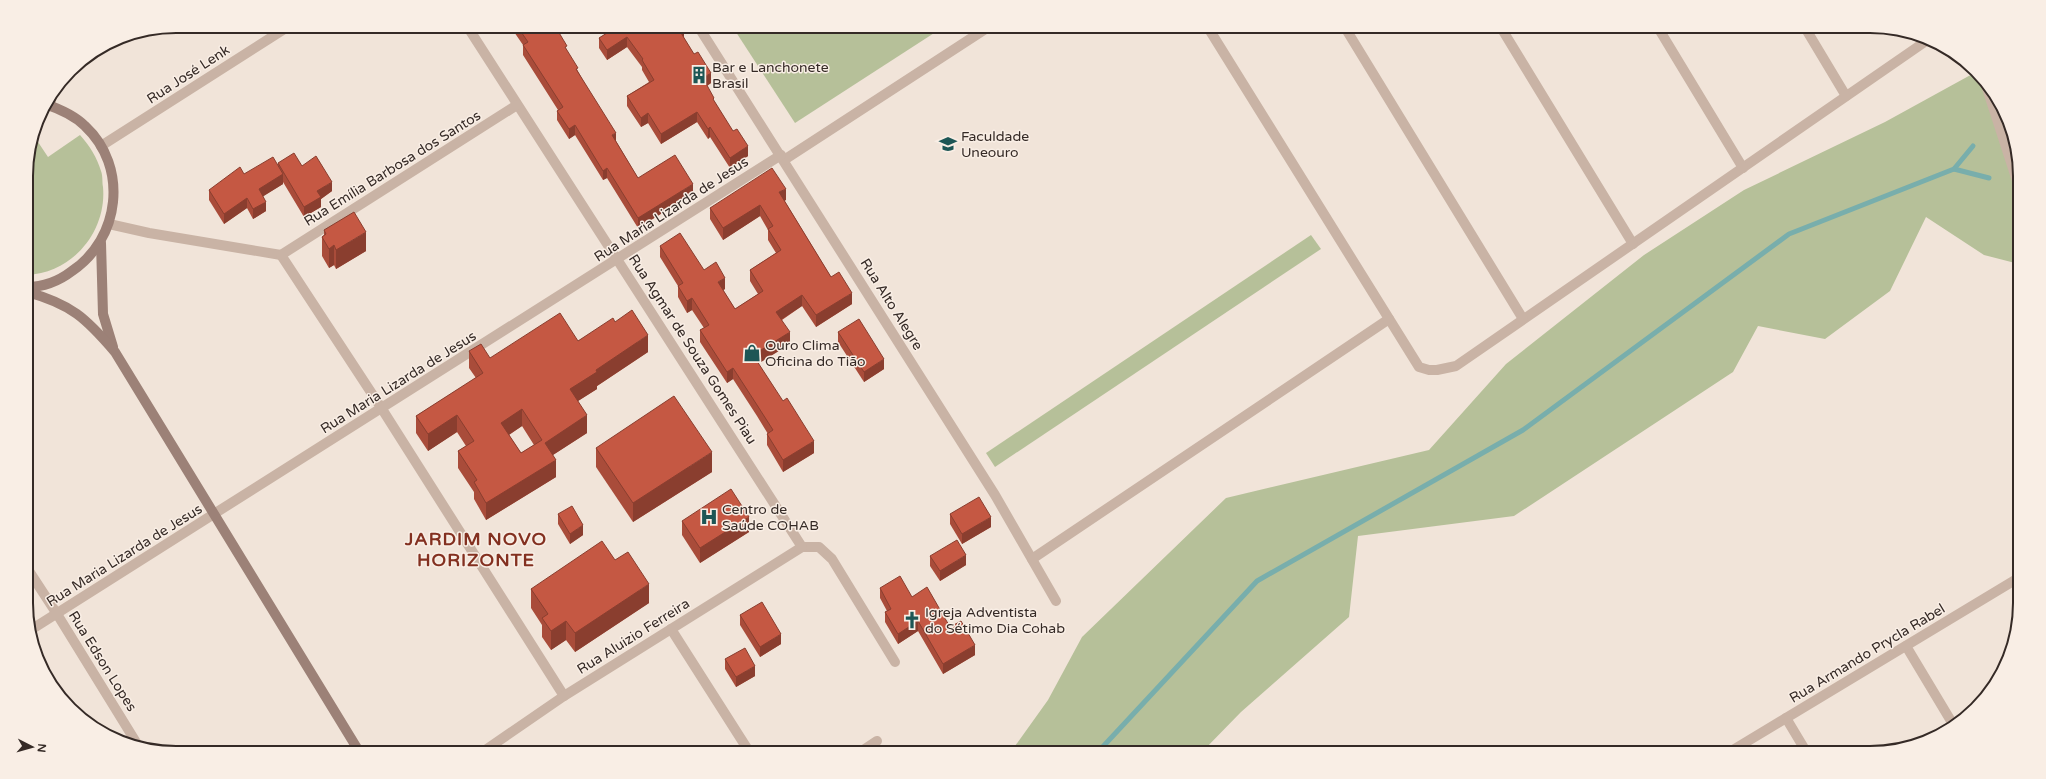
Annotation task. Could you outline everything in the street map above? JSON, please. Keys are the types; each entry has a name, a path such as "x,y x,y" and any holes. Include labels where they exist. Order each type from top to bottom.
{"street":[{"name":"Rua José Lenk","path":"101,146 278,33"},
{"name":"Rua Agmar de Souza Gomes Piau","path":"471,33 517,105 619,259 802,547"},
{"name":"Rua Alto Alegre","path":"703,33 783,157 991,488 1056,601"},
{"name":"Rua Maria Lizarda de Jesus","path":"35,627 979,33"},
{"path":"1212,33 1419,367 1429,370 1456,366 1923,43"},
{"path":"1348,33 1523,319"},
{"path":"1504,33 1632,244"},
{"path":"1661,33 1743,168"},
{"path":"1808,33 1846,96"},
{"path":"1990,98 2013,168"},
{"name":"Rua Emília Barbosa dos Santos","path":"281,255 517,105"},
{"path":"33,287 62,279 84,264 101,243 109,224 114,194 111,169 101,146 85,126 64,111 51,106"},
{"path":"109,224 149,233 281,255 382,409 564,696"},
{"path":"101,243 103,314 115,352"},
{"path":"33,294 61,303 84,318 115,352 356,746"},
{"path":"1032,559 1389,319"},
{"path":"802,547 819,547 832,559 895,662"},
{"name":"Rua Aluizio Ferreira","path":"491,746 564,696 802,547"},
{"name":"Rua Edson Lopes","path":"33,579 57,614 134,739"},
{"name":"Rua Armando Prycla Rabel","path":"1740,746 2013,581"},
{"path":"671,629 746,746"},
{"path":"1906,646 1951,721"},
{"path":"1786,718 1803,746"},
{"path":"870,746 877,741"}],"green space":[{"path":"737,33 934,33 795,123"},
{"path":"1971,75 1978,82 1994,104 2002,121 2012,157 2013,262 1984,255 1926,217 1890,291 1825,339 1758,326 1733,372 1514,516 1358,536 1349,617 1241,712 1208,746 1015,746 1048,700 1082,637 1226,498 1429,450 1506,364 1644,255 1744,190 1885,122"},
{"path":"80,135 93,152 102,173 103,203 93,234 84,247 59,267 33,274 33,166 38,141 48,157"},
{"path":"1311,235 1321,249 995,467 986,453"}],"building":[{"path":"522,33 559,33 567,46 565,47 578,68 576,69 616,133 612,135 638,178 675,155 693,184 638,218 607,168 603,171 575,125 569,129 557,111 563,107 523,45 528,42"},
{"path":"607,33 681,33 694,54 698,52 711,73 703,78 714,98 713,99 733,131 737,129 748,146 730,158 710,127 708,129 697,112 661,134 648,113 641,118 627,96 654,80 642,60 643,59 627,37 607,50 599,38"},
{"path":"294,153 302,166 316,156 332,182 317,191 321,197 304,207 278,163"},
{"path":"273,157 283,174 259,189 266,202 253,209 247,198 224,214 209,190 240,167 244,174"},
{"path":"772,168 786,189 779,192 831,277 839,272 852,293 816,315 802,295 776,312 790,332 753,355 783,401 787,398 814,441 783,460 767,434 773,430 733,368 727,372 700,330 709,325 692,298 687,301 678,286 683,283 660,246 680,233 704,270 716,262 725,278 718,282 735,309 763,291 750,270 781,250 768,229 773,226 760,205 723,228 710,208"},
{"path":"354,212 366,232 336,250 334,245 329,249 322,237 326,234 324,230"},
{"path":"632,310 648,335 596,370 597,372 570,389 587,415 545,443 556,460 486,503 474,482 477,480 458,451 474,441 457,415 428,434 416,416 483,373 469,351 481,344 490,358 560,313 578,341 613,318 615,322","holes":["522,409 542,440 521,453 501,423"]},
{"path":"859,319 884,359 864,372 838,332"},
{"path":"674,396 712,452 633,503 596,448"},
{"path":"731,489 749,517 700,548 682,521"},
{"path":"979,497 991,517 962,534 950,514"},
{"path":"572,506 583,525 570,534 558,514"},
{"path":"957,540 966,555 940,571 930,556"},
{"path":"602,541 615,560 628,552 649,584 575,633 566,621 551,631 542,618 548,614 531,589"},
{"path":"900,576 912,597 927,587 950,627 961,621 975,645 943,664 918,621 898,634 885,612 891,609 880,588"},
{"path":"762,602 781,634 760,647 740,615"},
{"path":"745,648 755,666 736,677 725,659"}],"waterway":[{"path":"1954,169 1973,146"},
{"path":"1104,746 1257,581 1523,430 1789,234 1954,169 1989,178"}],"place":[{"name":"Bar e Lanchonete Brasil","path":"699,75"},
{"name":"Faculdade Uneouro","path":"948,144"},
{"name":"Ouro Clima Oficina do Tião","path":"752,353"},
{"name":"Centro de Saúde COHAB","path":"709,517"},
{"name":"Igreja Adventista do Sétimo Dia Cohab","path":"912,620"}],"district":[{"name":"JARDIM NOVO HORIZONTE","path":"476,549"}]}
